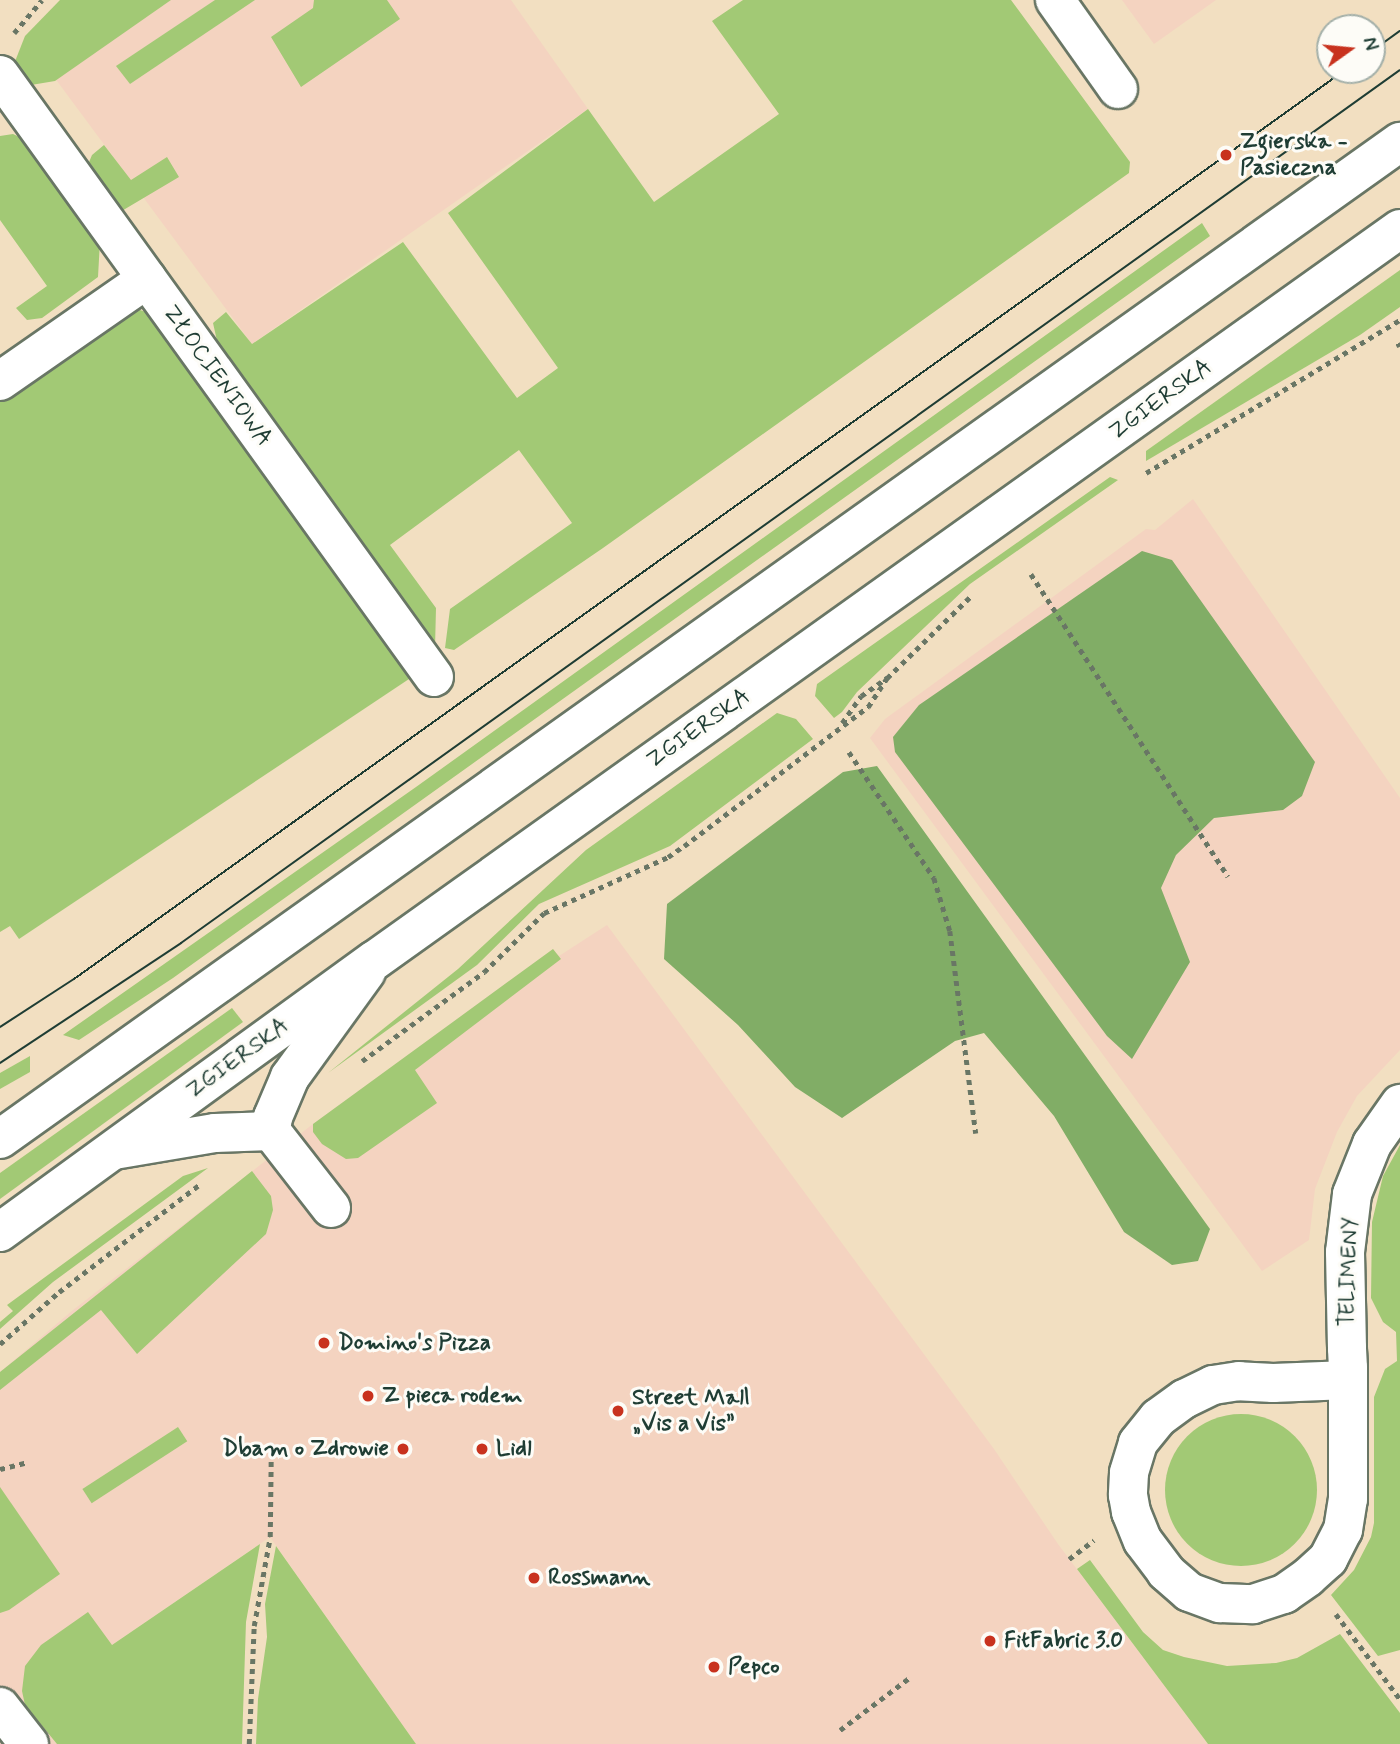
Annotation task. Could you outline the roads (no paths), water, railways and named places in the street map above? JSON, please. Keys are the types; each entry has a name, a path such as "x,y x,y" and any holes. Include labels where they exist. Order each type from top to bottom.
{"main road":[{"path":"1055,0 1118,89"},
{"name":"ZŁOCIENIOWA","path":"4,57 147,279 434,677"},
{"path":"0,1139 1400,142"},
{"name":"ZGIERSKA","path":"0,1232 375,960 1400,229"},
{"path":"0,381 147,279"},
{"path":"331,1208 271,1131 273,1117 290,1077 375,960"},
{"name":"TELIMENY","path":"1348,1374 1345,1252 1352,1194 1372,1144 1400,1104"},
{"path":"114,1150 215,1133 271,1131"},
{"path":"1348,1374 1348,1499 1343,1530 1328,1559 1284,1594 1253,1604 1220,1603 1189,1592 1166,1572 1143,1541 1131,1513 1129,1473 1138,1443 1158,1418 1184,1399 1213,1385 1239,1381 1273,1384 1348,1374"},
{"path":"0,1707 29,1744"}],"tram line":[{"path":"1386,41 1400,31"},
{"path":"0,1063 181,943 1400,70"},
{"path":"0,1027 74,979 1325,84"}],"place":[{"name":"Zgierska - Pasieczna","path":"1226,155"},
{"name":"Domino's Pizza","path":"324,1343"},
{"name":"Z pieca rodem","path":"368,1396"},
{"name":"Street Mall „Vis a Vis”","path":"618,1411"},
{"name":"Dbam o Zdrowie","path":"403,1449"},
{"name":"Lidl","path":"482,1449"},
{"name":"Rossmann","path":"534,1578"},
{"name":"FitFabric 3.0","path":"990,1641"},
{"name":"Pepco","path":"714,1667"}]}
